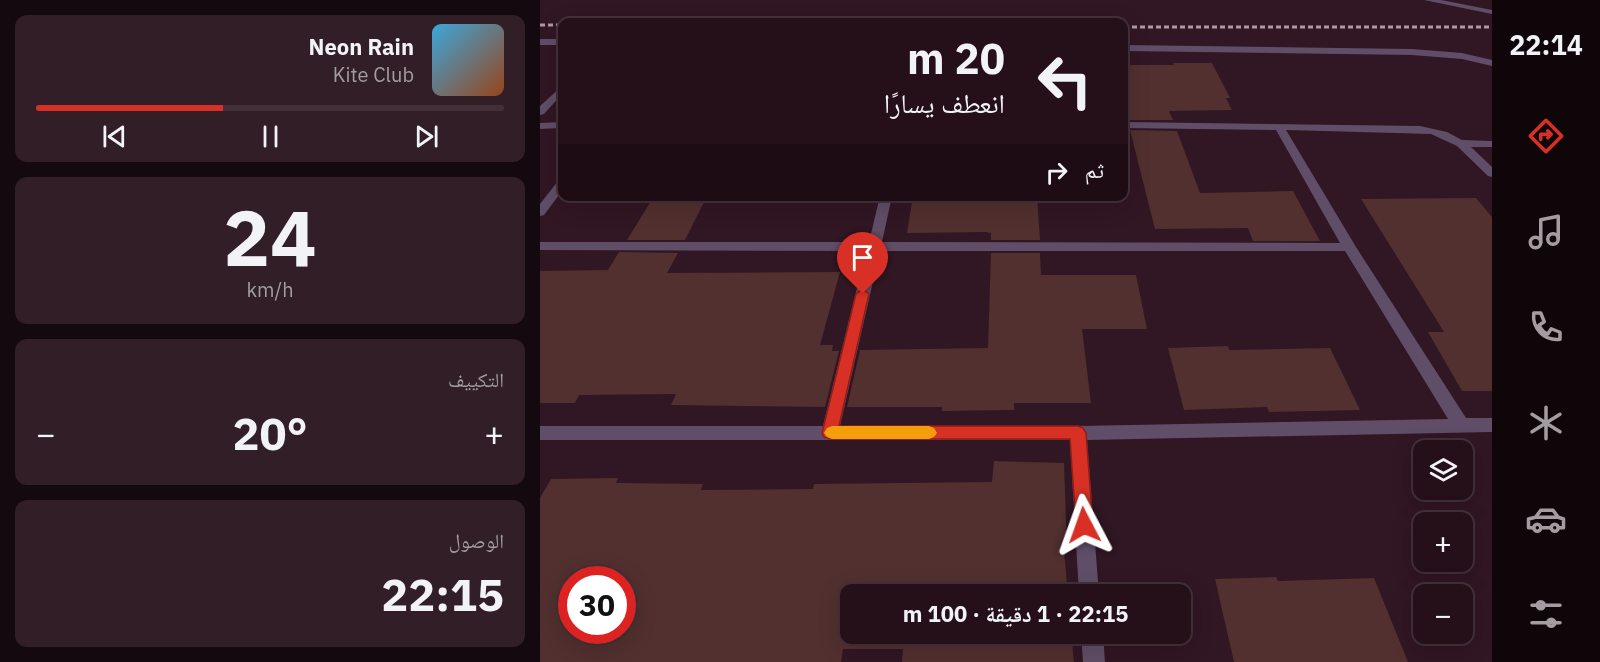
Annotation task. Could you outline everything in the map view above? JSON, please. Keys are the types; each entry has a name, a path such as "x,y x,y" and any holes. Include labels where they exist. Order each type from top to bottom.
{"street":[{"path":"1428,0 1492,12"},
{"path":"540,42 558,42"},
{"path":"1128,48 1412,51 1492,63"},
{"path":"540,112 558,93"},
{"path":"540,126 558,125"},
{"path":"1128,125 1420,129 1448,135 1463,143 1492,174"},
{"path":"1279,127 1349,247 1462,426"},
{"path":"1463,143 1492,144"},
{"path":"540,212 558,189"},
{"path":"830,433 885,201"},
{"path":"540,246 1349,247"},
{"path":"540,433 1078,433 1492,425"},
{"path":"1078,433 1088,584"},
{"path":"1093,644 1094,662"}],"building":[{"path":"1173,63 1212,63 1230,98 1226,98 1232,110 1169,111 1173,120 1128,120 1128,65 1174,65"},
{"path":"1130,130 1177,131 1200,193 1293,191 1320,241 1253,241 1248,228 1155,229"},
{"path":"1476,198 1492,217 1492,391 1462,391 1428,332 1444,332 1361,199"},
{"path":"651,201 704,201 685,240 627,240"},
{"path":"912,201 1037,201 1040,240 991,240 991,233 985,232 907,233"},
{"path":"619,252 678,253 667,273 840,272 820,345 833,345 832,351 839,351 825,407 671,405 676,394 579,395 575,403 540,403 540,271 608,270"},
{"path":"991,253 1040,253 1041,275 1136,275 1147,329 1082,329 1091,403 1014,403 1014,410 942,411 942,407 847,407 860,350 988,348"},
{"path":"1228,346 1229,350 1330,348 1360,410 1269,412 1267,407 1184,410 1168,348"},
{"path":"994,461 1064,463 1067,553 1064,552 1067,584 840,584 840,644 1072,644 1074,662 902,662 903,649 843,649 841,662 540,662 540,498 551,479 618,478 616,483 703,484 701,490 813,489 814,484 992,482"},
{"path":"1276,577 1278,581 1374,578 1408,662 1234,662 1215,579"}],"railway":[{"path":"540,25 558,25"},
{"path":"1128,27 1492,27"}],"slow traffic":[{"path":"832,433 929,433"}],"route":[{"path":"863,294 830,433 1078,433 1084,525"}]}
